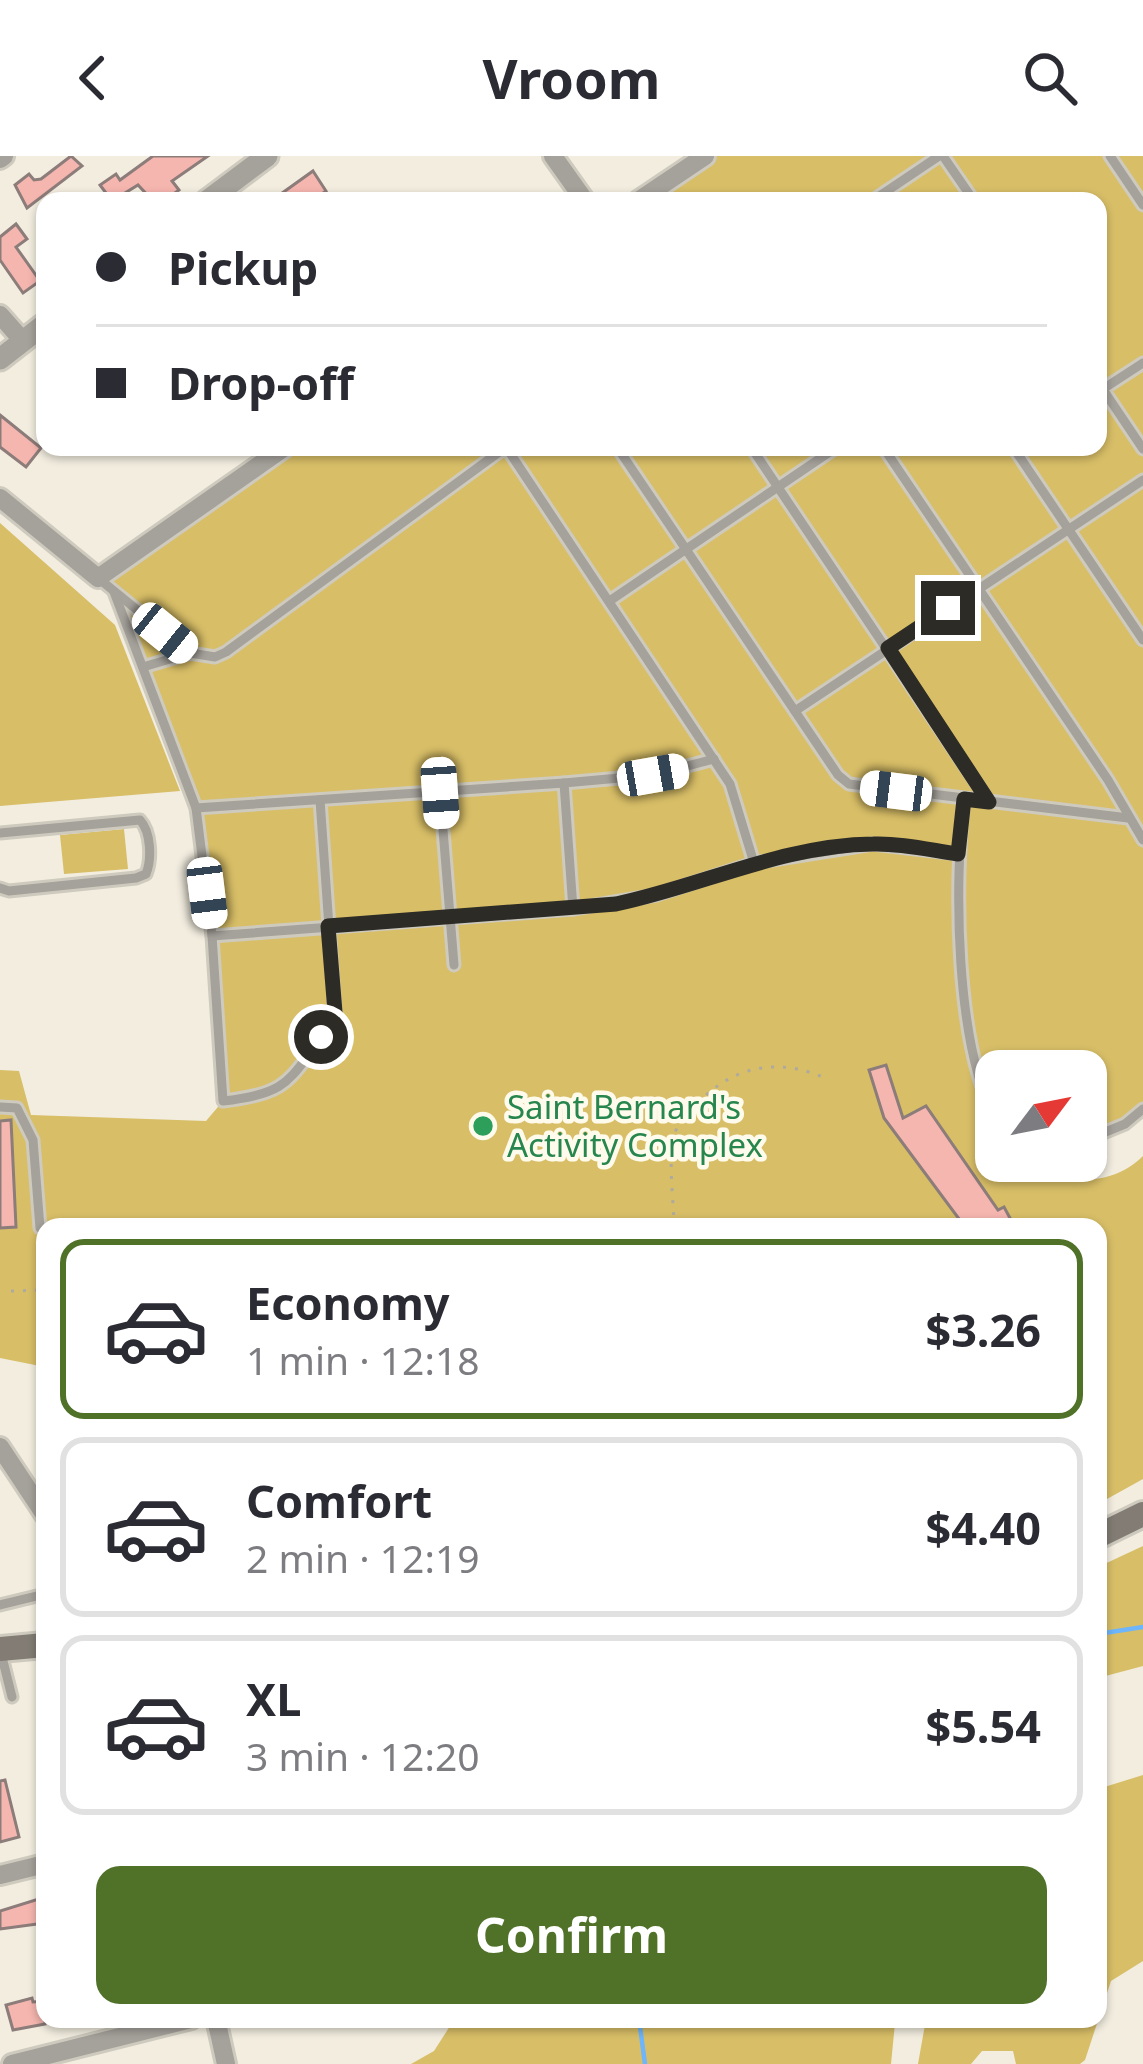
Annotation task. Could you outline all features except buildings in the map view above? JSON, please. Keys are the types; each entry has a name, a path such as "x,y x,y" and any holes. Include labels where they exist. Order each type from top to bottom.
{"main road":[{"path":"1107,1532 1143,1514"},
{"path":"0,1649 36,1646"}],"street":[{"path":"219,192 267,156"},
{"path":"553,156 579,192"},
{"path":"651,192 705,156"},
{"path":"0,315 23,341"},
{"path":"0,359 36,331"},
{"path":"0,498 98,578 272,456"},
{"path":"0,1448 36,1501"},
{"path":"0,1875 36,1866"},
{"path":"12,2064 155,2028"},
{"path":"219,2028 226,2064"}],"lane":[{"path":"886,192 941,156 967,192"},
{"path":"1110,156 1143,205"},
{"path":"1107,383 1143,363"},
{"path":"1107,395 1143,448"},
{"path":"143,667 190,653 215,657 226,652 494,456"},
{"path":"512,456 714,759 736,798 754,863"},
{"path":"622,456 838,776 849,784 1129,818"},
{"path":"757,456 989,802"},
{"path":"610,600 824,456"},
{"path":"889,456 1108,780 1143,840"},
{"path":"1019,456 1143,640"},
{"path":"795,711 1143,480"},
{"path":"98,578 190,653"},
{"path":"114,592 196,808 212,936 223,1101 282,1087 333,1025 320,800"},
{"path":"196,808 653,775 714,759"},
{"path":"564,783 573,909"},
{"path":"440,793 454,965"},
{"path":"964,799 958,854 964,984 975,1050"},
{"path":"0,832 140,820 147,830 150,862 146,874 136,878 9,891 0,888"},
{"path":"212,936 573,909 656,896 754,863 873,844 958,854"},
{"path":"0,1107 17,1108 31,1132 39,1218"},
{"path":"1107,1132 1126,1124 1143,1109"},
{"path":"0,1605 36,1596"},
{"path":"0,1649 11,1697"}],"path":[{"path":"674,1218 675,1133 704,1096 723,1081 759,1067 793,1067 826,1079"},
{"path":"11,1291 36,1290"}],"shaded area":[{"path":"705,156 1143,156 1143,1109 1107,1129 1107,1050 975,1050 975,1182 1107,1182 1107,1176 1143,1156 1143,1479 1107,1499 1107,1218 36,1218 36,1365 0,1358 0,1070 19,1071 31,1115 206,1121 223,1101 196,808 114,593 98,578 272,456 1107,456 1107,192 651,192"},
{"path":"0,523 115,625 180,791 0,806"},
{"path":"124,829 128,869 64,874 60,835"},
{"path":"1143,1546 1143,1666 1107,1676 1107,1563"},
{"path":"1143,1775 1143,1961 1111,1981 1107,1993 1107,1786"},
{"path":"449,2028 895,2028 891,2064 411,2064 434,2051"},
{"path":"924,2028 1096,2028 1080,2064 1016,2064 1013,2051 982,2051 971,2064 918,2064"}],"waterway":[{"path":"1107,1633 1143,1627"},
{"path":"640,2028 645,2064"}],"place":[{"name":"Saint Bernard's Activity Complex","path":"483,1126"}],"route":[{"path":"321,1037 333,1025 335,1012 328,926 616,904 656,896 754,863 873,844 958,854 964,799 989,802 888,648 948,608"}]}
